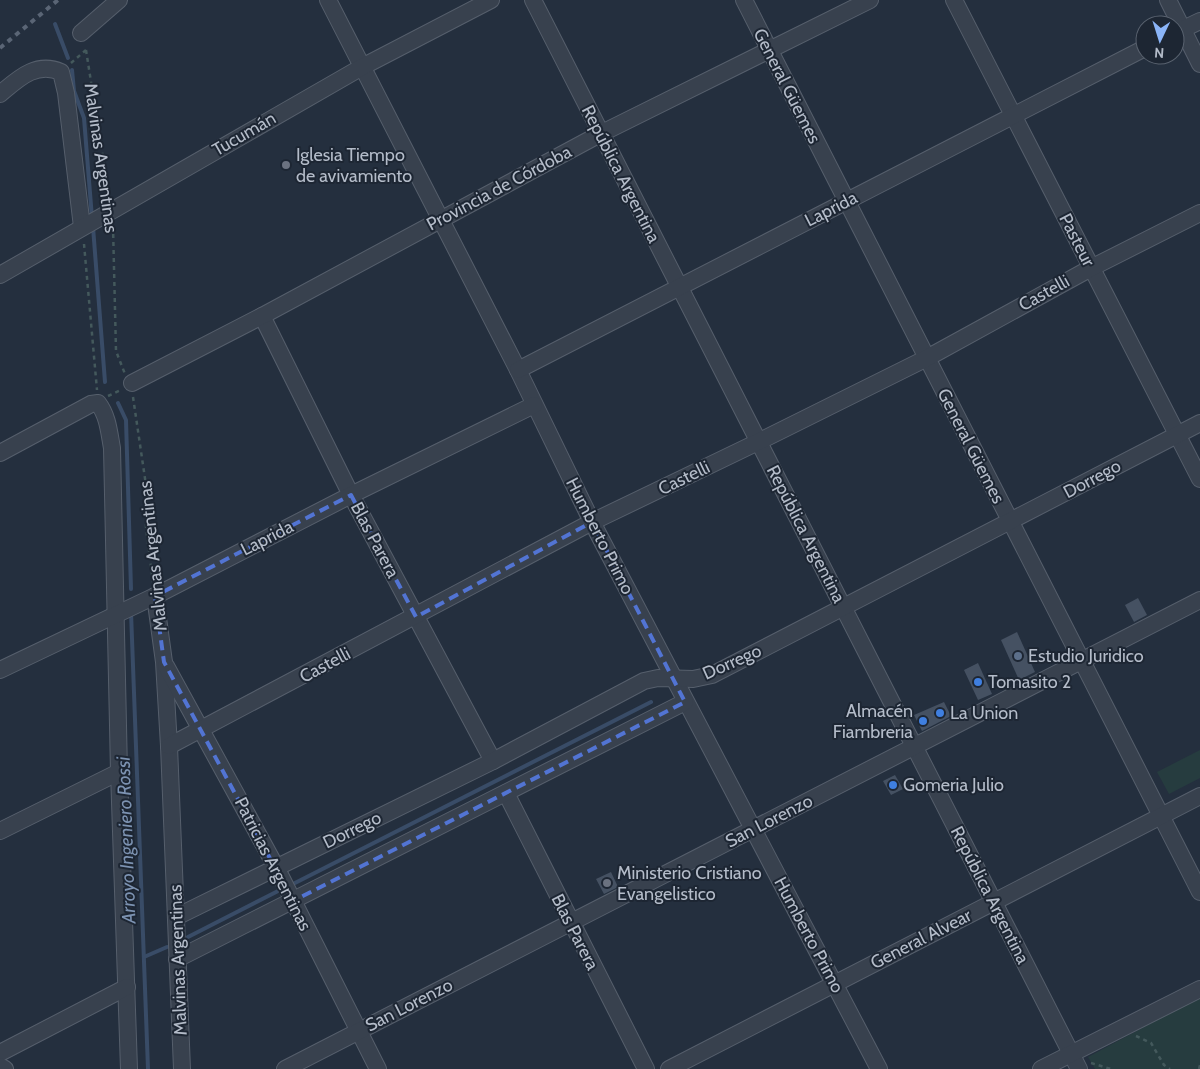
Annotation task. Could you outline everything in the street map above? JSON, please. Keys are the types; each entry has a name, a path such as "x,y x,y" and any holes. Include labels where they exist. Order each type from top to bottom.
{"street":[{"path":"81,33 119,0"},
{"name":"Humberto Primo","path":"328,0 518,370 592,522 685,702 835,983 878,1069"},
{"name":"Tucumán","path":"0,275 109,210 362,67 491,0"},
{"name":"República Argentina","path":"533,0 1079,1069"},
{"name":"General Güemes","path":"744,0 1200,892"},
{"name":"Provincia de Córdoba","path":"127,386 262,316 600,134 870,0"},
{"name":"Pasteur","path":"954,0 1200,480"},
{"path":"1168,0 1173,15"},
{"path":"1185,28 1200,21"},
{"path":"1185,40 1200,64"},
{"name":"Laprida","path":"518,370 1135,53"},
{"path":"0,94 34,69 56,70"},
{"name":"Malvinas Argentinas","path":"56,70 66,93 85,226"},
{"name":"Castelli","path":"169,746 416,617 592,522 760,442 927,358 1091,268 1200,213"},
{"name":"Blas Parera","path":"262,316 351,495 493,760"},
{"path":"0,453 91,404 103,400"},
{"name":"Malvinas Argentinas","path":"103,400 103,410 112,448 121,611 119,772 129,1069"},
{"name":"Laprida","path":"0,670 151,598 351,495 534,405"},
{"name":"Dorrego","path":"176,917 493,760 644,681 672,677 705,678 1200,423"},
{"name":"Malvinas Argentinas","path":"151,598 164,662 182,1069"},
{"name":"San Lorenzo","path":"286,1069 1200,600"},
{"name":"Patricias Argentinas","path":"164,662 276,867 378,1069"},
{"name":"Dorrego","path":"177,959 685,702"},
{"path":"0,831 119,772"},
{"name":"Blas Parera","path":"506,793 570,923 646,1069"},
{"name":"General Alvear","path":"669,1069 1200,796"},
{"path":"0,1053 127,987"},
{"path":"1041,1069 1200,989"},
{"path":"0,1066 5,1069"}],"path":[{"name":"Malvinas Argentinas","path":"81,33 86,50 106,182 116,350 127,386 147,492 146,527 151,598"},
{"path":"56,70 86,50"},
{"name":"Malvinas Argentinas","path":"85,226 103,400"},
{"path":"103,400 127,386"},
{"path":"1121,1028 1151,1043 1164,1064 1170,1069"},
{"path":"1198,1069 1200,1065"}],"highlighted area":[{"path":"351,495 416,617 592,522 685,702 293,901 164,662 155,596"}],"green space":[{"path":"1200,750 1200,778 1169,794 1157,772"},
{"path":"1200,997 1200,1069 1095,1069 1088,1057"}],"building":[{"path":"1138,598 1147,615 1134,622 1125,605"},
{"name":"Estudio Juridico","path":"1017,632 1035,672 1019,680 1001,640"},
{"name":"Tomasito 2","path":"978,663 992,694 978,700 964,670"},
{"path":"944,702 951,716 922,731 914,715"},
{"name":"Gomeria Julio","path":"895,775 903,789 891,795 883,781"},
{"name":"Ministerio Cristiano Evangelistico","path":"611,872 618,887 604,894 596,879"}],"waterway":[{"path":"55,24 68,58"},
{"path":"72,70 74,91 84,118 92,218"},
{"path":"93,227 105,382"},
{"path":"118,403 126,420 131,589"},
{"name":"Arroyo Ingeniero Rossi","path":"131,612 148,1069"},
{"path":"291,885 651,702"},
{"path":"188,937 282,889"},
{"path":"144,957 167,947"}],"railway":[{"path":"0,48 58,0"}],"place":[{"name":"Iglesia Tiempo de avivamiento","path":"286,165"},
{"name":"Estudio Juridico","path":"1018,656"},
{"name":"Tomasito 2","path":"978,682"},
{"name":"La Union","path":"940,713"},
{"name":"Almacén Fiambreria","path":"923,721"},
{"name":"Gomeria Julio","path":"893,785"},
{"name":"Ministerio Cristiano Evangelistico","path":"607,883"}]}
